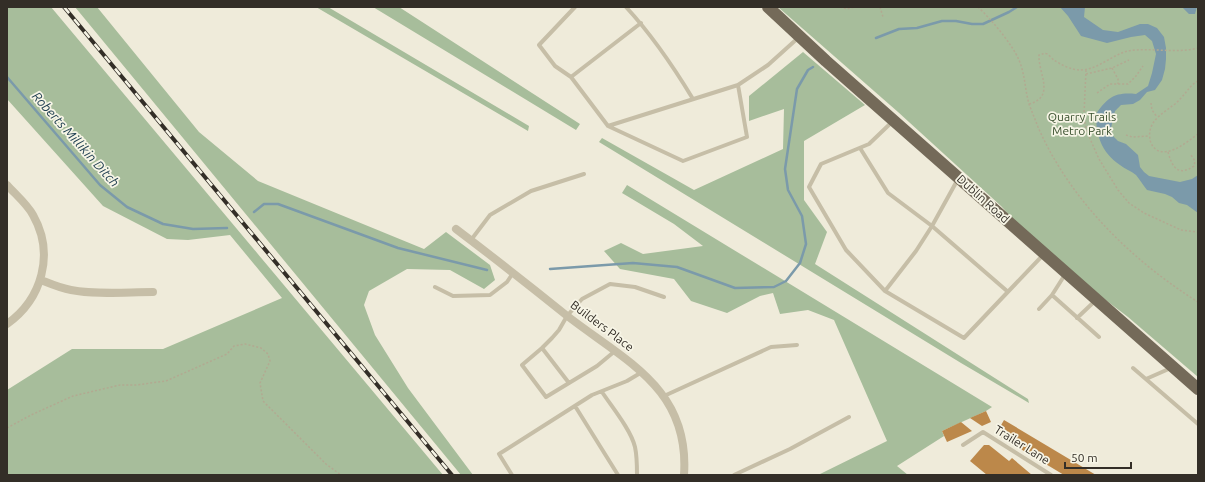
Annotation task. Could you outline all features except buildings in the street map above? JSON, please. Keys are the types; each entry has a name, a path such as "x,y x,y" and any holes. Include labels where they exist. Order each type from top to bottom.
{"main road":[{"name":"Dublin Road","path":"768,7 893,120 1198,389"}],"street":[{"path":"7,185 33,215 38,227 44,253 44,267 41,280 23,309 7,324"},
{"name":"Builders Place","path":"456,229 513,272 567,316 642,371 654,383 664,396 676,418 684,442 684,475"},
{"path":"41,280 54,286 72,290 91,292 153,292"}],"lane":[{"path":"575,7 539,45 555,66 571,77 608,126 683,161 748,137 738,85"},
{"path":"626,7 675,69 693,99"},
{"path":"571,77 640,23"},
{"path":"608,126 738,85 768,65 800,36"},
{"path":"893,120 869,144 820,164 809,187 846,250 885,291 964,338 1044,253"},
{"path":"860,148 888,193 932,226 1008,291"},
{"path":"471,241 490,215 531,191 584,174"},
{"path":"885,291 916,251 959,178"},
{"path":"435,287 453,296 490,295 507,282 513,272"},
{"path":"1039,309 1052,295 1066,273"},
{"path":"615,351 597,366 546,397 522,365 542,348 559,330 567,316 582,299 610,284 635,287 664,297"},
{"path":"1052,295 1099,337"},
{"path":"1077,318 1096,299"},
{"path":"664,396 771,347 797,345"},
{"path":"542,348 569,383"},
{"path":"1146,379 1173,367"},
{"path":"1134,368 1198,424"},
{"path":"512,475 499,454 592,395 627,381 642,371"},
{"path":"602,392 633,439 637,463 637,475"},
{"path":"575,406 618,475"},
{"path":"734,475 790,449 849,418"},
{"name":"Trailer Lane","path":"963,445 983,432 1051,475"}],"path":[{"path":"840,7 847,9 854,7"},
{"path":"880,7 883,17"},
{"path":"979,8 1010,43 1019,60 1029,104 1039,128 1053,158 1076,193 1111,232 1142,261 1198,302"},
{"path":"1029,104 1037,102 1042,95 1044,78 1039,59 1039,55 1042,54 1048,54 1054,61 1072,69 1086,70 1108,61 1116,55 1128,51 1180,50 1198,48"},
{"path":"1086,74 1112,68 1129,60"},
{"path":"1097,93 1110,84 1128,84 1133,80 1143,66"},
{"path":"1112,68 1118,79 1118,84"},
{"path":"1086,70 1084,119 1087,132 1099,159 1118,190 1129,203 1144,213 1181,230 1198,232"},
{"path":"1198,81 1192,84 1176,103 1157,118 1151,126 1150,140 1155,148 1168,152 1176,149 1198,134"},
{"path":"1151,103 1152,110 1157,118"},
{"path":"1126,135 1132,137 1150,136"},
{"path":"1168,152 1172,164 1176,169 1180,170 1189,169 1194,166 1195,161 1191,155"},
{"path":"7,428 31,415 74,396 120,384 136,385 166,381 228,354 234,346 245,344 261,348 268,354 270,361 260,383 263,401 326,464 341,475"}],"green space":[{"path":"7,7 51,7 443,475 7,475 7,390 72,349 163,349 282,298 230,235 188,240 167,239 103,206 7,99"},
{"path":"75,7 97,7 199,132 258,181 424,249 446,232 490,265 495,280 484,289 450,270 407,269 369,291 364,305 375,335 408,388 473,475 461,475"},
{"path":"316,7 328,7 529,126 528,131"},
{"path":"373,7 399,7 580,124 576,130"},
{"name":"Quarry Trails Metro Park","path":"778,7 1198,7 1198,377 1128,317 1044,253 1001,206 898,112"},
{"path":"803,52 865,105 804,141 804,200 827,232 815,264 1028,399 1029,403 599,142 602,138 694,190 783,149 784,109 749,121 749,96"},
{"path":"627,185 992,407 942,431 944,436 897,466 908,475 818,475 887,441 834,320 808,310 780,314 773,293 760,296 727,313 691,301 674,279 620,269 604,251 621,243 643,254 703,246 674,224 622,193"}],"water":[{"path":"1060,7 1085,7 1084,17 1103,30 1118,32 1140,24 1148,24 1157,28 1164,37 1166,59 1162,80 1155,90 1147,92 1140,100 1133,104 1121,105 1115,111 1111,128 1113,136 1118,141 1126,144 1138,155 1140,167 1149,176 1180,182 1192,179 1198,175 1198,213 1187,205 1179,203 1172,197 1147,190 1136,175 1120,165 1108,154 1104,149 1097,129 1096,114 1104,103 1117,95 1136,94 1148,86 1156,54 1152,41 1145,35 1107,43 1081,36 1068,16"},
{"path":"1182,7 1197,7 1195,14 1189,14"}],"waterway":[{"name":"Roberts Millikin Ditch","path":"876,38 899,29 917,28 942,21 983,24 1017,7"},
{"name":"Roberts Millikin Ditch","path":"550,269 633,263 677,267 735,288 774,287 786,281 800,263 806,244 802,216 788,190 785,169 797,89 808,70 813,67"},
{"name":"Roberts Millikin Ditch","path":"7,77 100,185 127,207 163,224 193,229 227,228"},
{"name":"Roberts Millikin Ditch","path":"254,212 264,204 278,204 398,248 487,270"}],"railway":[{"path":"64,7 452,475"}]}
